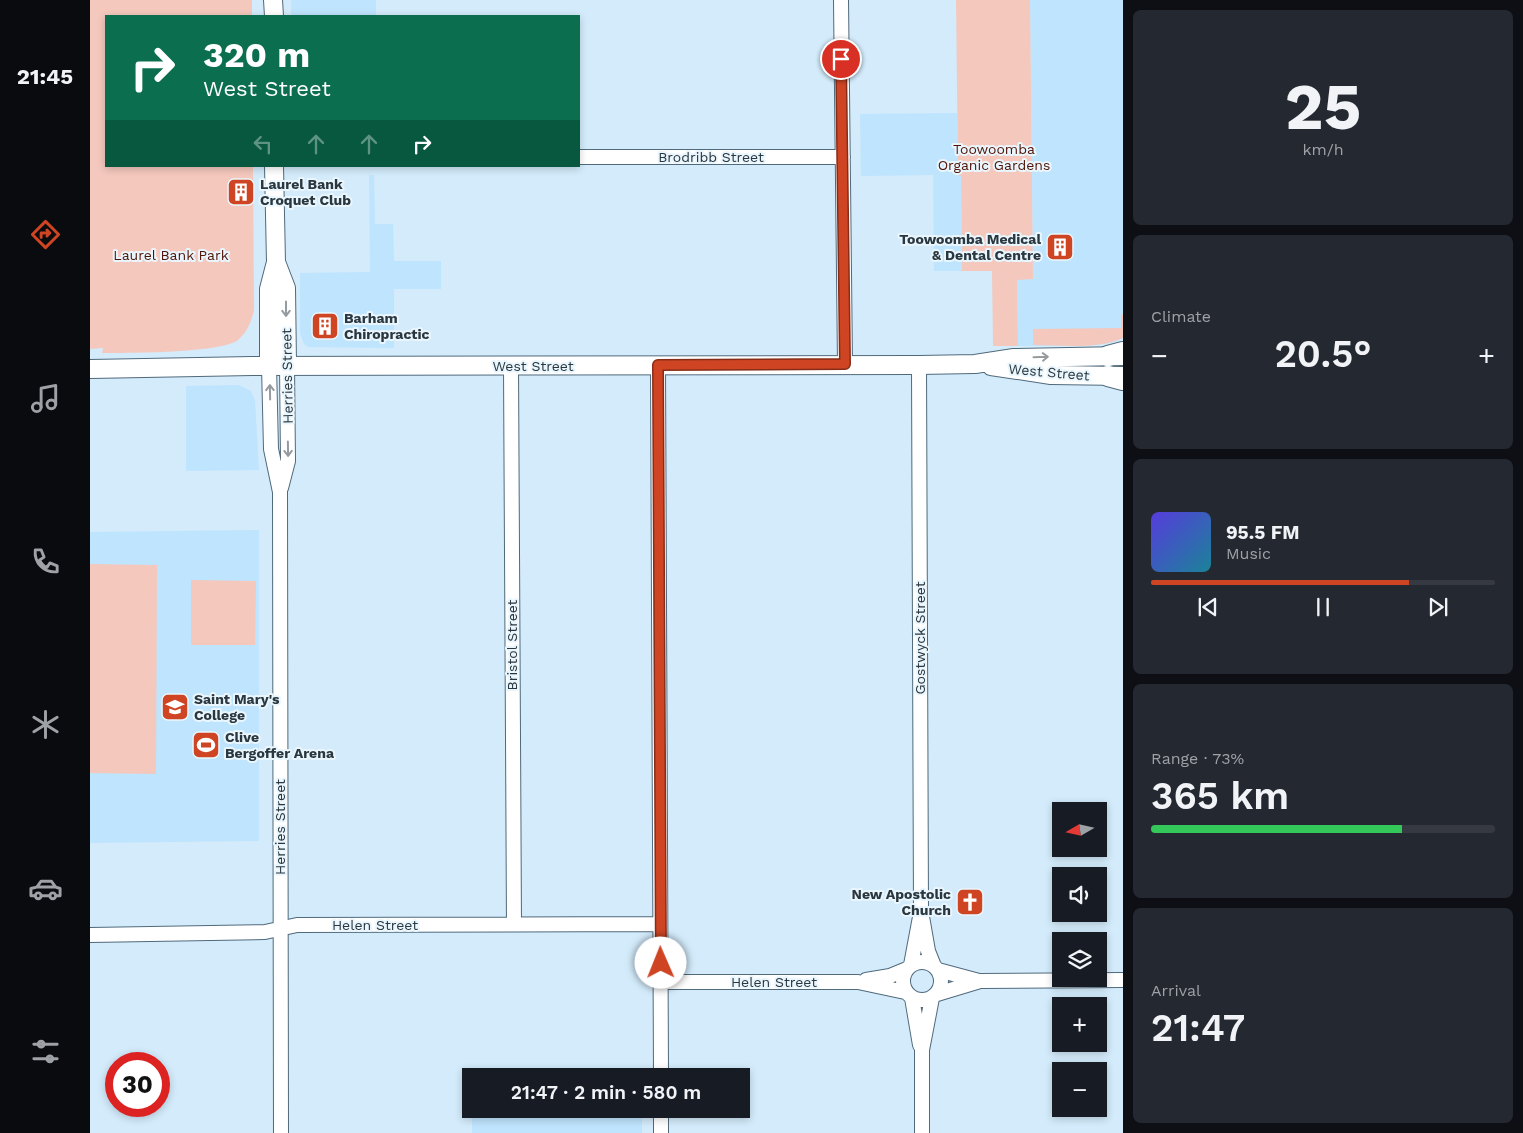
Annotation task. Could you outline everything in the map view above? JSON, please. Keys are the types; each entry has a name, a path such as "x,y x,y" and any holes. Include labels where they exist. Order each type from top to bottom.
{"main road":[{"path":"274,0 274,15"},
{"name":"Herries Street","path":"274,167 276,262 269,289 278,366"},
{"name":"West Street","path":"90,369 278,366 919,365 975,364 1014,358 1118,366"}],"street":[{"path":"840,0 845,364"},
{"name":"Brodribb Street","path":"580,157 843,157"},
{"path":"658,365 661,1068"},
{"name":"Gostwyck Street","path":"919,365 921,911 928,951 936,968"},
{"name":"Herries Street","path":"278,366 270,449 280,492 281,1133"},
{"name":"Bristol Street","path":"511,366 514,924"},
{"name":"Gostwyck Street","path":"909,967 921,911"},
{"name":"Helen Street","path":"90,935 265,932 297,925 660,924"},
{"path":"922,1133 922,1050 909,995 902,980 909,967 923,962 936,968 980,981 1123,980"},
{"name":"Helen Street","path":"661,982 858,982 890,976 909,967"},
{"path":"922,1050 935,996 941,982 936,968"},
{"path":"909,995 920,1001 980,981"},
{"name":"Helen Street","path":"858,982 909,995"},
{"path":"661,1118 661,1133"}],"shaded area":[{"path":"291,0 376,0 376,15 291,15"},
{"path":"1030,0 1123,0 1123,338 1110,343 1018,346 1017,279 1033,279"},
{"path":"957,113 958,175 961,175 962,271 934,271 933,175 861,176 860,114"},
{"path":"369,175 374,175 375,224 393,224 394,261 441,261 441,289 394,289 394,348 308,347 304,344 300,333 300,273 370,272"},
{"path":"239,385 251,391 255,401 259,470 186,471 186,386"},
{"name":"Saint Mary's College","path":"259,530 259,841 90,843 90,532"},
{"path":"472,1118 642,1118 642,1133 472,1133"}],"green space":[{"name":"Laurel Bank Park","path":"90,0 252,0 252,15 105,15 105,167 253,167 254,310 247,330 238,340 214,348 102,353 103,348 90,349"},
{"name":"Toowoomba Organic Gardens","path":"956,0 1030,0 1033,279 1017,280 1018,346 993,346 992,271 962,271 961,176 958,175"},
{"path":"1121,314 1123,314 1123,338 1113,342 1078,346 1033,345 1033,329 1121,328"},
{"path":"90,564 157,565 156,774 90,773"},
{"path":"191,580 256,581 255,645 191,645"}],"place":[{"name":"Laurel Bank Croquet Club","path":"241,192"},
{"name":"Toowoomba Medical & Dental Centre","path":"1060,247"},
{"name":"Barham Chiropractic","path":"325,326"},
{"name":"Saint Mary's College","path":"175,707"},
{"name":"Clive Bergoffer Arena","path":"206,745"},
{"name":"New Apostolic Church","path":"970,902"}],"route":[{"path":"661,963 658,365 845,364 841,59"}]}
